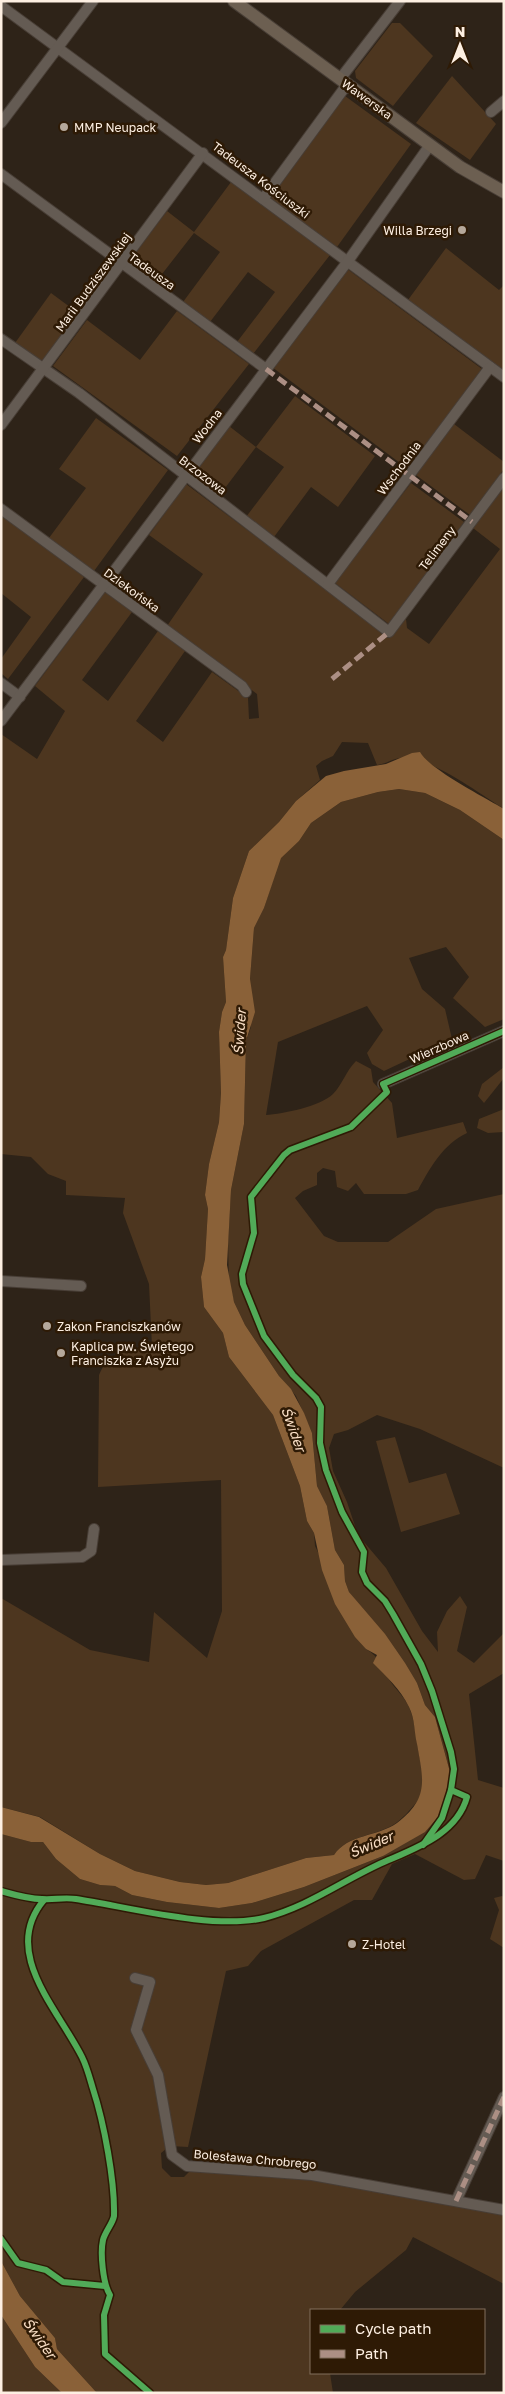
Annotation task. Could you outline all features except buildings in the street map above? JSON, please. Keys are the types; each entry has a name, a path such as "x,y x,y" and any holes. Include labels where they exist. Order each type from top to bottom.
{"main road":[{"name":"Wawerska","path":"234,1 460,167 504,192"}],"street":[{"path":"1,123 92,1"},
{"path":"263,199 344,90 344,83 400,1"},
{"name":"Tadeusza Kościuszki","path":"1,6 203,153 504,377"},
{"path":"491,112 504,101"},
{"name":"Wodna","path":"1,721 348,261 430,145"},
{"name":"Marii Budziszewskiej","path":"1,425 44,370 203,153"},
{"name":"Tadeusza","path":"1,174 266,369"},
{"name":"Brzozowa","path":"1,339 79,393 184,476 389,632"},
{"name":"Wschodnia","path":"328,584 490,367"},
{"name":"Telimeny","path":"389,632 504,478"},
{"name":"Dziekońska","path":"1,509 242,686 246,692"},
{"path":"1,683 20,697"},
{"name":"Wierzbowa","path":"383,1084 504,1031"},
{"path":"1,1281 81,1286"},
{"path":"1,1560 82,1557 91,1551 94,1529"},
{"name":"Bolesława Chrobrego","path":"135,1978 150,1982 136,2030 158,2076 172,2155 180,2163 187,2166 312,2175 504,2210"},
{"path":"456,2201 504,2098"}],"shaded area":[{"path":"392,23 400,23 433,56 393,106 356,78 355,71"},
{"path":"452,76 496,124 470,160 416,123"},
{"path":"345,96 411,144 337,247 270,199"},
{"path":"231,182 330,255 253,354 237,342 275,292 248,272 210,322 183,302 220,252 194,233 155,283 128,263 167,211 194,232"},
{"path":"446,248 499,290 504,285 504,371 408,300"},
{"path":"346,268 482,369 408,469 272,367"},
{"path":"51,293 78,313 41,362 15,343"},
{"path":"177,311 249,364 177,456 53,366 87,320 140,360"},
{"path":"295,396 375,456 338,507 311,487 274,537 246,517 284,467 256,447"},
{"path":"96,418 168,470 94,571 49,538 86,488 59,469"},
{"path":"454,424 504,462 504,469 470,515 416,475"},
{"path":"229,426 256,447 219,496 192,476"},
{"path":"411,483 464,522 389,624 335,583"},
{"path":"186,484 390,637 406,619 407,628 429,644 500,549 473,528 504,487 504,809 453,776 425,762 400,758 377,765 368,743 342,742 333,756 316,766 320,780 296,801 279,822 249,851 233,898 226,950 223,957 226,1002 222,1012 219,1032 221,1093 219,1122 209,1164 205,1195 208,1209 205,1259 201,1277 204,1307 223,1333 229,1357 273,1415 300,1486 307,1521 314,1533 315,1546 366,1649 377,1659 390,1682 408,1705 412,1714 423,1774 422,1790 415,1804 396,1823 388,1828 354,1839 340,1848 334,1855 306,1858 228,1883 206,1885 180,1882 135,1871 100,1854 40,1817 1,1807 1,1598 90,1650 149,1662 154,1612 207,1658 222,1611 221,1480 98,1487 99,1375 103,1367 114,1356 152,1347 149,1284 123,1213 125,1198 66,1195 66,1181 48,1174 31,1157 1,1154 1,734 37,759 65,711 35,686 105,592 132,612 82,680 108,701 158,631 185,651 136,721 163,742 212,672 248,698 249,719 259,718 257,694 167,626 203,574 149,535"},
{"path":"1,515 84,577 8,679 1,673 1,659 31,617 1,593"},
{"path":"399,789 425,793 460,810 504,840 504,1019 485,1027 453,998 469,977 446,947 409,958 422,989 445,1009 452,1039 384,1071 372,1064 367,1053 383,1030 367,1006 278,1042 266,1115 301,1109 327,1098 333,1094 356,1061 371,1069 373,1082 392,1103 397,1138 463,1122 467,1133 444,1150 432,1165 418,1190 406,1194 364,1194 356,1183 348,1191 337,1187 335,1171 323,1168 317,1173 317,1185 303,1191 295,1198 324,1236 338,1242 388,1242 436,1209 504,1194 504,1468 420,1429 377,1415 348,1430 334,1434 329,1448 333,1471 347,1502 358,1535 386,1568 422,1631 438,1652 437,1632 447,1611 460,1596 467,1607 457,1651 474,1663 504,1633 504,1673 469,1694 478,1780 504,1788 504,1861 486,1855 475,1879 464,1880 415,1854 392,1864 372,1900 354,1900 261,1951 248,1966 226,1971 188,2147 170,2146 161,2153 162,2168 171,2177 184,2177 192,2169 310,2179 504,2215 504,2284 413,2237 406,2250 355,2292 341,2309 310,2309 310,2374 330,2374 333,2393 97,2393 57,2349 55,2338 20,2296 1,2261 1,1834 31,1842 43,1842 56,1859 80,1879 100,1885 115,1886 132,1895 167,1902 219,1908 252,1903 304,1887 383,1856 450,1772 435,1717 425,1705 417,1683 349,1592 345,1581 344,1565 335,1550 327,1506 317,1486 312,1433 296,1396 279,1376 245,1325 234,1302 229,1284 228,1242 231,1190 244,1124 246,1041 251,1027 250,979 254,928 264,908 280,858 299,841 311,823 341,802 378,792"},
{"path":"504,1067 504,1078 484,1103 478,1096 482,1084"},
{"path":"504,1109 504,1132 488,1133 477,1128 479,1119"},
{"path":"395,1437 409,1483 446,1473 460,1514 401,1532 376,1441"},
{"path":"504,1897 504,1948 490,1939 499,1910 494,1898"},
{"path":"1,2315 35,2367 62,2393 1,2393"}],"water":[{"name":"Świder","path":"420,752 425,759 445,774 504,809 504,840 460,810 425,793 399,789 378,792 341,802 311,823 299,841 281,858 264,908 254,928 250,979 255,1012 246,1041 244,1124 231,1190 227,1265 234,1302 245,1325 279,1376 291,1389 312,1433 317,1486 327,1506 335,1550 344,1565 345,1581 349,1592 385,1634 405,1663 417,1683 425,1705 435,1717 450,1772 447,1792 438,1817 425,1832 383,1856 304,1887 252,1903 219,1908 167,1902 132,1895 115,1886 100,1885 80,1879 56,1859 43,1842 31,1842 1,1834 1,1807 39,1817 100,1854 135,1871 180,1882 206,1885 228,1883 306,1858 334,1855 347,1843 389,1828 397,1823 415,1805 422,1787 421,1768 411,1712 398,1689 373,1663 377,1655 366,1649 355,1637 335,1604 322,1570 314,1533 307,1521 300,1486 273,1415 229,1357 223,1333 204,1307 201,1277 205,1259 208,1209 205,1195 209,1164 219,1122 221,1093 219,1032 222,1012 226,1002 223,957 226,950 233,898 249,851 279,822 296,801 326,776 386,764 412,753"},
{"name":"Świder","path":"1,2261 20,2296 55,2338 57,2349 97,2393 62,2393 35,2367 1,2315"}],"marked path":[{"path":"266,369 472,522"},
{"path":"332,679 389,632"},
{"path":"456,2201 504,2097"}],"cycle path":[{"path":"423,1845 442,1818 451,1790 454,1769 451,1752 432,1691 421,1664 393,1614 385,1601 367,1583 362,1572 364,1552 342,1512 326,1470 320,1443 321,1407 316,1398 293,1375 264,1336 243,1284 242,1274 254,1233 251,1197 284,1155 290,1150 351,1127 387,1092 383,1084 504,1031"},
{"path":"1,1891 22,1897 76,1899 196,1919 243,1921 264,1918 296,1907 434,1838 454,1821 462,1810 467,1797 451,1790"},
{"path":"44,1900 32,1920 28,1940 30,1960 37,1980 82,2057 101,2118 111,2169 114,2216 102,2246 104,2276 110,2295 104,2315 105,2354 150,2393"},
{"path":"1,2239 18,2263 46,2270 63,2282 105,2286"}],"place":[{"name":"MMP Neupack","path":"64,127"},
{"name":"Willa Brzegi","path":"462,230"},
{"name":"Zakon Franciszkanów","path":"47,1326"},
{"name":"Kaplica pw. Świętego Franciszka z Asyżu","path":"61,1353"},
{"name":"Z-Hotel","path":"352,1944"}]}
